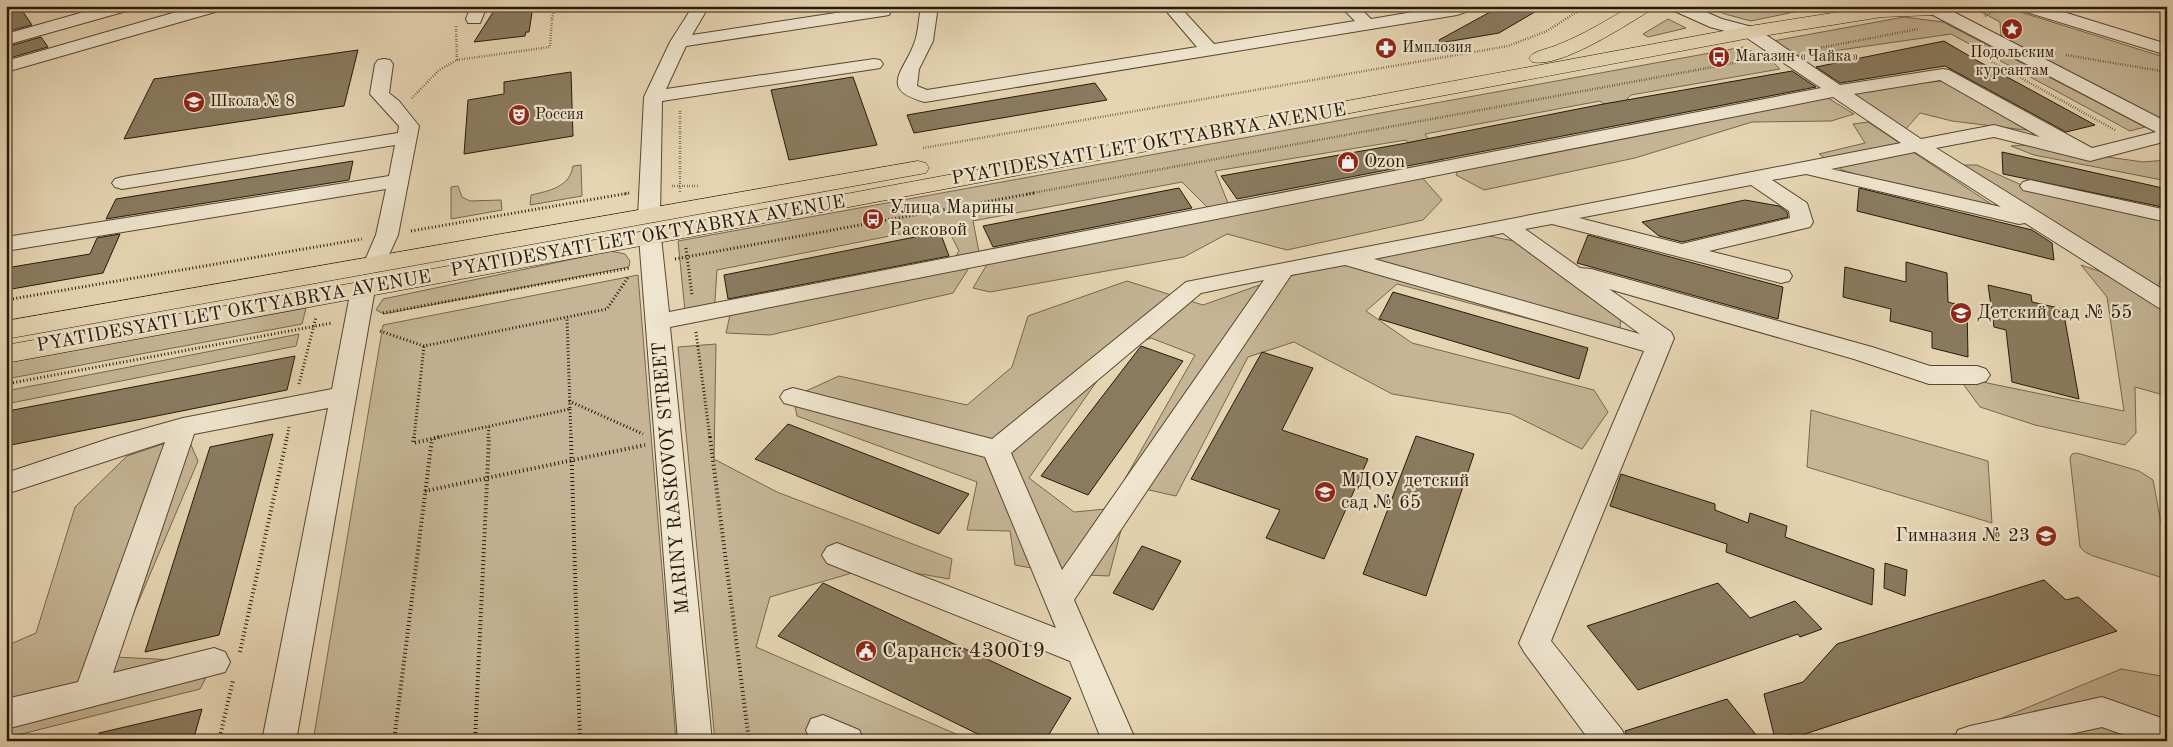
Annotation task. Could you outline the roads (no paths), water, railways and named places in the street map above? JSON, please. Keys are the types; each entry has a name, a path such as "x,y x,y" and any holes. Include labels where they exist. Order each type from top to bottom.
{"main road":[{"name":"PYATIDESYATI LET OKTYABRYA AVENUE","path":"6,330 330,272 368,277 651,239 682,220 1532,59 1560,52 1601,32 1645,6"},
{"name":"PYATIDESYATI LET OKTYABRYA AVENUE","path":"682,220 1643,54 1750,32 1888,9 1941,7"},
{"name":"PYATIDESYATI LET OKTYABRYA AVENUE","path":"1601,32 1598,38 1602,44 1611,48 1643,54"},
{"name":"PYATIDESYATI LET OKTYABRYA AVENUE","path":"6,354 321,297 368,277"}],"street":[{"path":"6,40 124,6"},
{"path":"6,67 216,6"},
{"path":"653,98 679,42 700,6"},
{"path":"930,6 927,13 924,41 906,76 908,89 925,96 1457,10 1465,6"},
{"path":"1170,6 1210,50"},
{"path":"1348,6 1367,24"},
{"path":"1678,6 1716,23 1750,32 1918,146 2037,222 2156,292 2167,303"},
{"path":"2026,6 2167,50"},
{"path":"1941,7 1959,22 2167,130"},
{"path":"679,42 883,11"},
{"path":"279,741 344,396 365,317 368,277 387,235 409,126 392,105 379,94 384,64"},
{"path":"653,98 874,64"},
{"path":"658,322 1836,91 1943,74 2071,146 2090,154"},
{"name":"MARINY RASKOVOY STREET","path":"653,98 650,189 651,239 695,741"},
{"path":"996,450 1194,287 1994,131 2090,154 2167,135"},
{"path":"122,183 407,137"},
{"path":"1804,168 2037,222"},
{"path":"1683,251 1802,222 1799,208 1755,178"},
{"path":"6,244 398,180"},
{"path":"2030,186 2167,216"},
{"path":"1553,218 1781,276"},
{"path":"1507,226 1662,338 1535,643 1610,741"},
{"path":"1345,258 1658,347"},
{"path":"1059,598 1283,270"},
{"path":"1567,270 1863,353 1929,375 1977,375"},
{"path":"6,484 120,444 183,427 344,396"},
{"path":"793,397 996,450"},
{"path":"90,693 183,427"},
{"path":"996,450 1119,741"},
{"path":"837,555 1081,652"},
{"path":"6,714 90,693 229,663"},
{"path":"1970,741 2102,712 2167,735"}],"place":[{"name":"Подольским курсантам","path":"2012,29"},
{"name":"Имплозия","path":"1386,48"},
{"name":"Магазин «Чайка»","path":"1719,57"},
{"name":"Школа № 8","path":"194,102"},
{"name":"Россия","path":"519,115"},
{"name":"Ozon","path":"1348,162"},
{"name":"Улица Марины Расковой","path":"873,219"},
{"name":"Детский сад № 55","path":"1961,313"},
{"name":"МДОУ детский сад № 65","path":"1325,492"},
{"name":"Гимназия № 23","path":"2046,536"},
{"name":"Саранск 430019","path":"866,651"}]}
